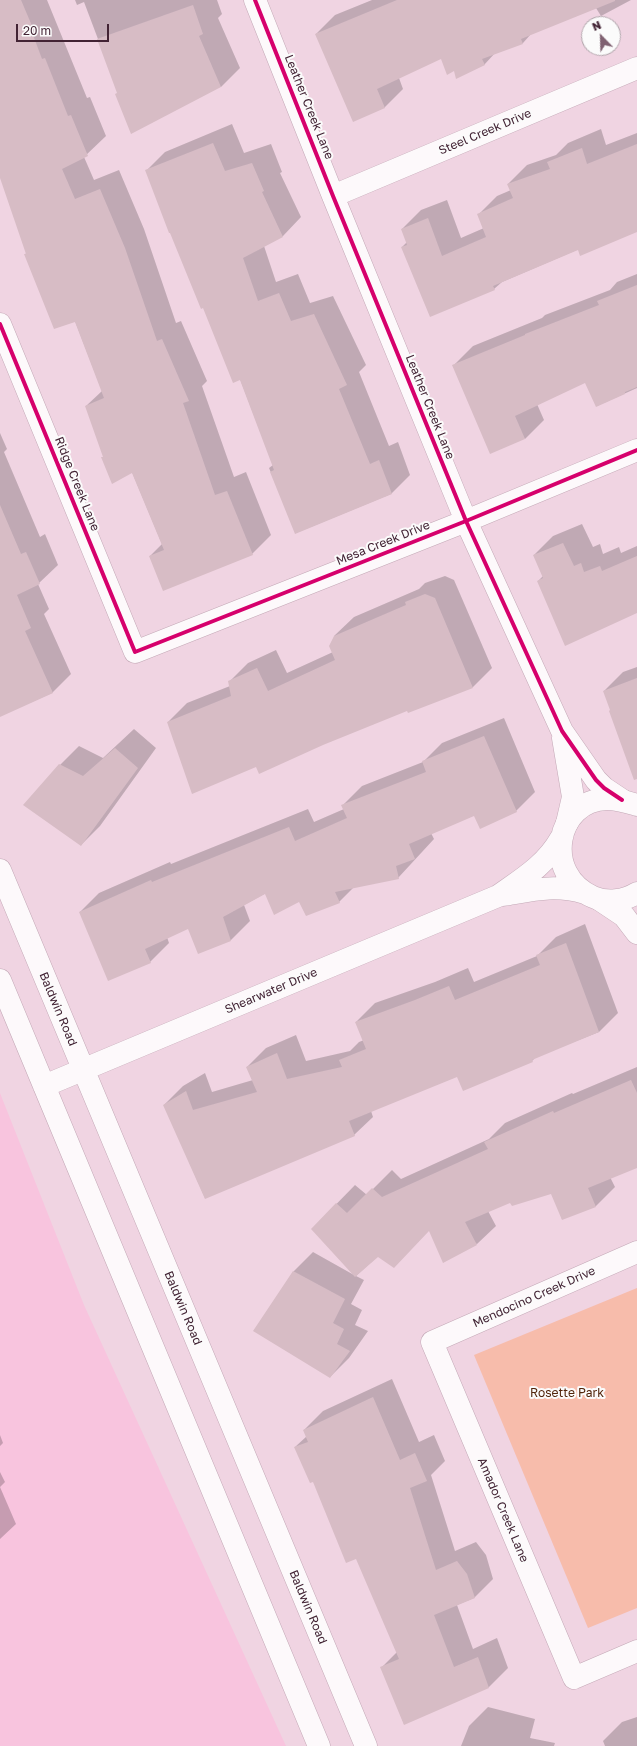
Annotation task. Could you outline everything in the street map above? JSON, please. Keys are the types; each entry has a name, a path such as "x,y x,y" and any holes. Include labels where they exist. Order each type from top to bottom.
{"street":[{"name":"Leather Creek Lane","path":"255,0 333,196 466,521 562,730 596,780 604,788 630,803"},
{"name":"Steel Creek Drive","path":"333,196 637,68"},
{"name":"Ridge Creek Lane","path":"0,324 135,652"},
{"name":"Mesa Creek Drive","path":"135,652 466,521 637,450"},
{"name":"Leather Creek Lane","path":"562,730 572,797 564,831"},
{"path":"630,803 606,799 591,803 577,811 564,831 560,855 564,870 572,884 624,916 637,933"},
{"name":"Shearwater Drive","path":"44,1086 498,896 541,865 556,848 564,831"},
{"name":"Baldwin Road","path":"0,870 366,1746"},
{"name":"Shearwater Drive","path":"498,896 553,887 569,889 592,897"},
{"path":"592,897 616,901 637,893"},
{"path":"0,980 319,1746"},
{"name":"Mendocino Creek Drive","path":"432,1342 637,1252"},
{"name":"Amador Creek Lane","path":"432,1342 574,1678 637,1651"}],"shaded area":[{"path":"0,1093 84,1305 286,1746 0,1746"}],"green space":[{"name":"Rosette Park","path":"637,1288 637,1608 588,1628 474,1355"}],"building":[{"path":"0,0 21,0 32,26 30,27 42,59 45,58 68,116 71,115 88,156 62,169 75,199 100,189 125,248 157,341 162,339 189,401 183,403 215,495 227,491 253,555 163,591 149,556 164,550 132,473 112,484 101,457 103,457 85,406 104,398 75,322 54,329 24,254 26,254 0,178"},
{"path":"397,0 615,1 521,39 523,44 482,59 485,65 456,79 454,71 447,75 441,59 377,89 385,108 353,122 315,34"},
{"path":"193,5 203,34 199,36 221,87 131,134 115,94 117,93 97,39"},
{"path":"213,143 225,171 252,163 264,191 262,192 283,237 243,258 258,301 279,293 291,321 314,314 347,385 339,389 370,464 379,460 392,494 295,534 270,472 274,470 240,380 233,383 203,308 201,309 169,233 145,170"},
{"path":"637,144 637,232 580,256 578,250 493,286 495,290 430,317 401,247 407,245 401,229 428,218 442,256 486,237 477,214 513,198 507,184 550,169 547,162 582,148 587,164"},
{"path":"637,285 637,387 596,407 585,383 515,416 525,439 490,454 452,365 599,305 597,301"},
{"path":"0,505 21,554 26,552 40,584 17,595 31,628 25,631 53,693 0,717"},
{"path":"563,543 574,566 581,563 584,572 600,566 602,571 637,556 637,613 565,646 537,581 543,578 533,555"},
{"path":"425,594 435,598 473,688 408,713 407,711 323,745 259,774 256,767 192,794 167,722 231,696 228,681 257,668 268,691 335,660 329,646 334,636 406,605 405,602"},
{"path":"637,678 637,779 634,780 603,691"},
{"path":"484,736 517,812 480,829 474,816 409,844 415,859 396,866 399,879 335,892 340,903 306,916 299,902 274,915 265,894 223,917 231,941 198,954 188,929 145,949 151,963 108,981 79,912 151,880 152,882 289,827 295,841 347,818 341,805 426,772 422,761"},
{"path":"115,748 138,768 81,846 23,805 59,764 83,776"},
{"path":"566,943 599,1032 532,1060 533,1062 463,1091 457,1077 349,1121 355,1136 205,1199 163,1105 186,1091 193,1110 257,1092 246,1067 277,1053 287,1079 342,1067 339,1060 366,1049 355,1022 449,986 455,1000 540,965 536,955"},
{"path":"631,1080 637,1093 637,1168 588,1188 596,1207 562,1220 551,1194 512,1206 510,1203 465,1222 477,1245 443,1263 429,1231 394,1268 378,1257 355,1277 311,1229 336,1203 347,1213 372,1188 382,1197 488,1149 484,1142 553,1111 554,1113"},
{"path":"293,1271 345,1299 333,1323 344,1329 337,1344 350,1351 330,1378 253,1331"},
{"path":"373,1397 400,1460 415,1453 427,1481 410,1488 436,1570 457,1561 467,1574 475,1598 434,1615 454,1667 478,1657 489,1688 404,1725 380,1667 399,1659 356,1559 346,1563 313,1482 310,1483 294,1447 308,1442 303,1430"}],"cycle path":[{"path":"255,0 333,196 466,521 562,731 596,780 604,788 622,800"},
{"path":"0,324 135,652 466,521 637,450"}]}
